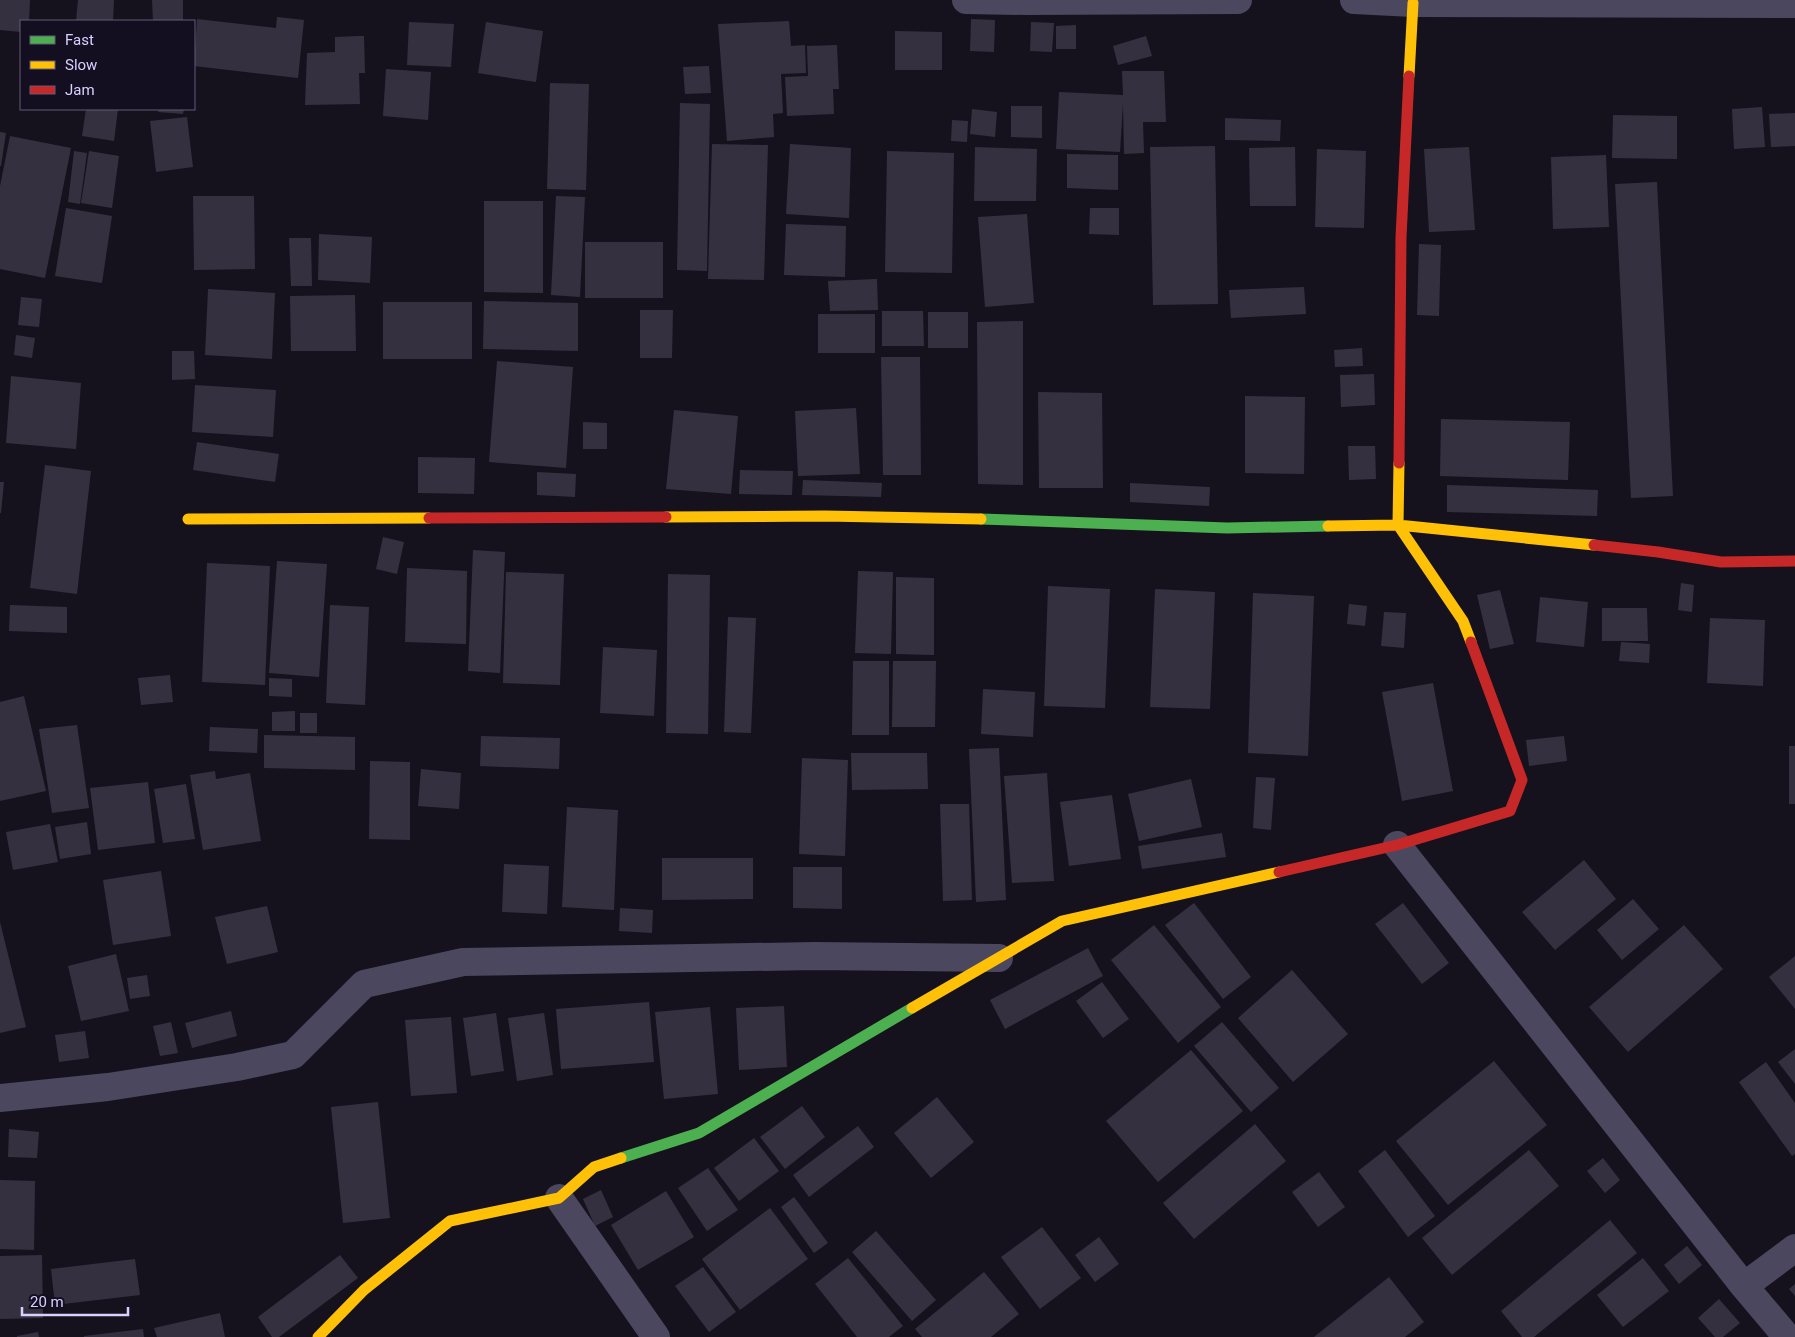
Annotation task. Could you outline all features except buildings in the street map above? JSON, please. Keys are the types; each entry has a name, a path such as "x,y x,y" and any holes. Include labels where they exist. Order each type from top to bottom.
{"street":[{"path":"966,0 1238,0"},
{"path":"1354,0 1413,3 1739,2 1795,4"},
{"path":"318,1337 364,1290 450,1221 560,1198 594,1167 699,1133 1062,921 1397,845 1510,811 1522,780 1463,621 1398,525 1401,237 1413,3"},
{"path":"188,519 825,516 1048,521 1227,528 1398,525 1658,552 1721,562 1795,561"},
{"path":"1397,845 1744,1286 1787,1337"},
{"path":"0,1098 108,1087 237,1067 293,1055 364,984 462,962 815,956 999,958"},
{"path":"560,1198 656,1337"},
{"path":"1744,1286 1795,1248"}],"traffic: fast":[{"path":"981,519 1227,528 1328,526"},
{"path":"621,1158 699,1133 912,1008"}],"traffic: slow":[{"path":"1409,76 1413,3"},
{"path":"1399,463 1398,525 1463,621 1471,642"},
{"path":"666,517 825,516 981,519"},
{"path":"188,519 429,518"},
{"path":"1328,526 1398,525 1594,545"},
{"path":"912,1008 1062,921 1279,872"},
{"path":"318,1337 364,1290 450,1221 559,1198 594,1167 621,1158"}],"traffic: jam":[{"path":"1399,463 1401,237 1409,76"},
{"path":"429,518 666,517"},
{"path":"1594,545 1658,552 1721,562 1795,561"},
{"path":"1279,872 1397,845 1510,811 1522,780 1471,642"}]}
